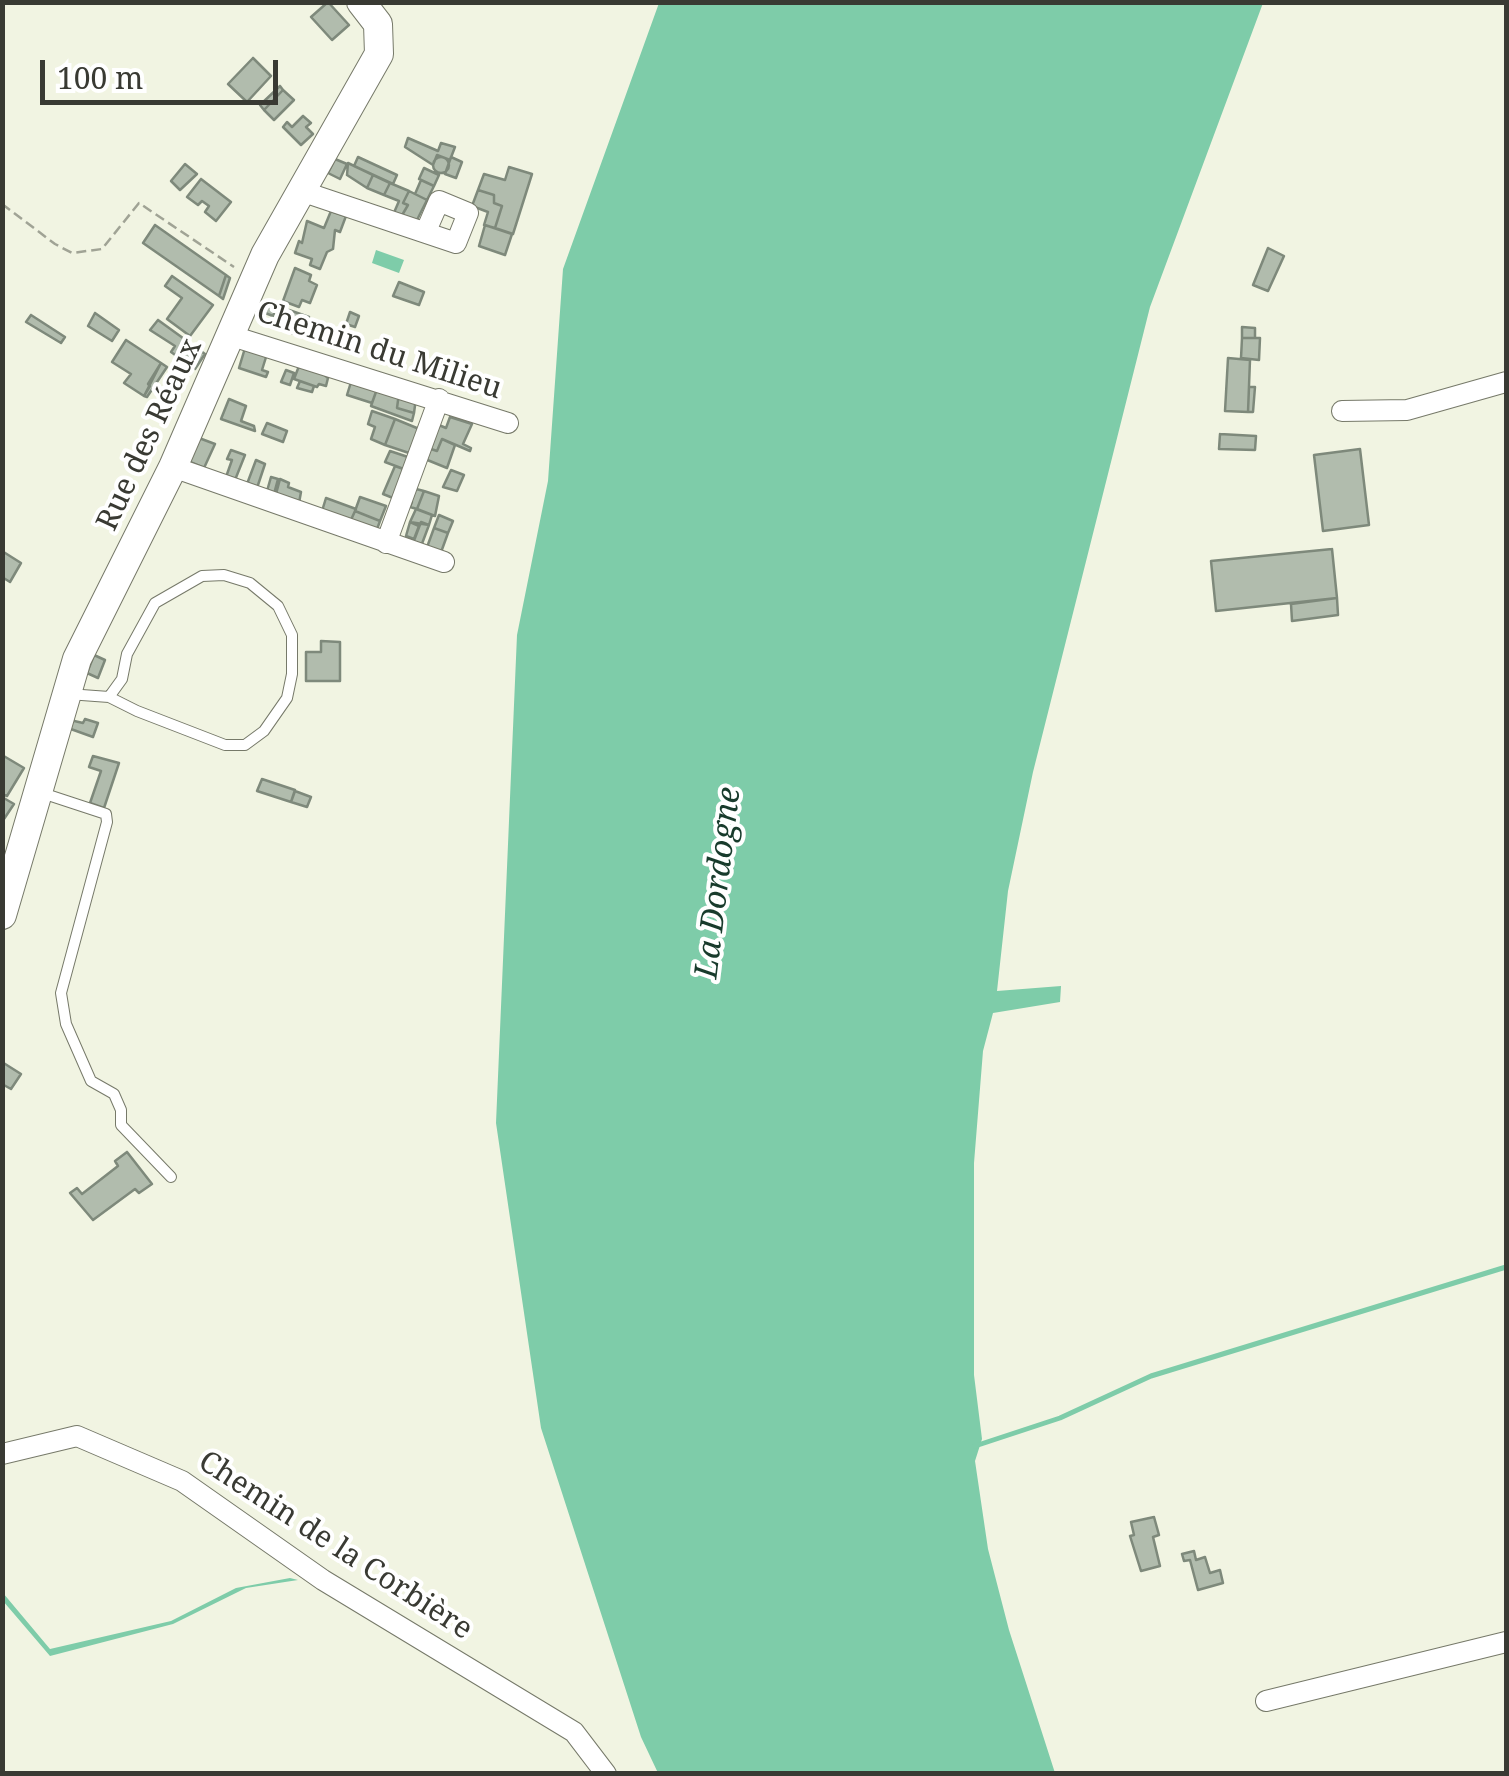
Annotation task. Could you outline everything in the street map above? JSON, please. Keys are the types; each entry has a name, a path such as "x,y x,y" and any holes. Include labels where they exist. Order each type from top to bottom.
{"street":[{"name":"Rue des Réaux","path":"2,915 77,659 174,467 265,255 379,54 378,24 361,2"},
{"path":"301,191 426,232"},
{"name":"Chemin du Milieu","path":"232,336 508,423"},
{"path":"1342,411 1407,410 1506,382"},
{"path":"386,543 439,399"},
{"path":"174,467 444,562"},
{"name":"Chemin de la Corbière","path":"2,1454 77,1436 182,1481 323,1580 574,1732 606,1774"},
{"path":"1266,1701 1506,1642"}],"lane":[{"path":"67,694 109,697 225,746 244,745 264,731 287,698 292,674 292,635 278,606 250,583 224,575 202,576 154,603 127,654 122,679 109,697"},
{"path":"38,792 106,814 61,992 66,1024 91,1081 114,1094 121,1110 121,1125 171,1177"}],"path":[{"path":"2,204 72,253 102,249 139,204 254,281"}],"water":[{"name":"La Dordogne","path":"659,3 1263,3 1150,307 1033,772 1008,891 997,991 1061,986 1060,1002 993,1013 983,1051 974,1163 974,1375 982,1439 975,1461 988,1549 1009,1630 1055,1773 658,1773 641,1737 541,1428 496,1123 517,635 548,481 563,269"},
{"path":"376,250 404,260 399,273 372,263"},
{"path":"290,1578 298,1580 246,1588 173,1624 50,1656 3,1601 3,1593 50,1649 171,1621 236,1588"}],"building":[{"path":"328,2 349,25 332,40 311,17"},
{"path":"253,58 271,76 247,102 228,84"},
{"path":"280,86 283,90 264,110 260,105"},
{"path":"283,90 294,100 274,120 264,110"},
{"path":"303,116 311,123 306,127 313,134 301,145 283,127 287,122 292,127"},
{"path":"408,138 438,151 441,143 455,147 450,160 437,155 433,165 405,147"},
{"path":"358,157 397,175 393,184 354,166"},
{"path":"441,157 449,165 441,173 433,165"},
{"path":"451,157 462,162 456,178 445,174"},
{"path":"335,159 347,164 340,179 328,173"},
{"path":"348,163 373,175 367,188 347,175"},
{"path":"185,164 197,174 180,190 171,181"},
{"path":"509,167 532,174 513,234 495,228 502,206 494,203 494,195 478,190 484,174 505,180"},
{"path":"424,168 439,175 434,186 419,179"},
{"path":"373,175 390,183 384,195 367,188"},
{"path":"201,179 231,202 216,221 205,212 209,206 202,201 198,205 187,197"},
{"path":"421,180 434,186 427,200 415,194"},
{"path":"390,183 409,191 403,203 408,205 401,217 393,215 399,201 384,195"},
{"path":"478,190 494,195 494,203 502,206 495,228 484,225 488,212 472,206"},
{"path":"409,191 427,200 416,222 401,217 408,205 403,203"},
{"path":"331,211 346,216 340,232 335,230 333,249 327,252 320,269 310,265 312,259 295,253 299,241 302,243 307,221 324,228"},
{"path":"155,225 226,275 219,296 143,243"},
{"path":"485,225 512,234 505,255 479,246"},
{"path":"1268,248 1284,256 1268,291 1253,285"},
{"path":"295,268 311,275 309,281 317,285 310,303 302,300 299,307 283,301"},
{"path":"226,275 230,278 223,299 219,296"},
{"path":"172,276 213,305 190,336 167,319 182,298 165,286"},
{"path":"399,282 424,292 419,305 393,296"},
{"path":"264,302 277,307 273,316 260,311"},
{"path":"289,310 309,317 299,336 282,329"},
{"path":"350,312 359,316 355,327 346,324"},
{"path":"95,313 119,330 112,341 88,326"},
{"path":"31,315 65,337 61,343 26,322"},
{"path":"158,320 205,354 195,369 171,352 175,346 150,330"},
{"path":"1242,327 1255,328 1255,338 1242,338"},
{"path":"1242,338 1260,338 1259,360 1241,358"},
{"path":"126,340 161,363 144,396 124,383 131,374 112,362"},
{"path":"245,348 267,354 262,370 268,372 266,377 239,368"},
{"path":"1228,358 1250,360 1248,412 1225,411"},
{"path":"161,363 167,367 144,396 148,384"},
{"path":"299,366 322,373 328,378 326,386 294,379"},
{"path":"286,370 294,373 290,385 281,382"},
{"path":"300,381 314,386 312,392 297,388"},
{"path":"351,382 377,389 372,403 347,395"},
{"path":"1249,387 1255,387 1253,412 1248,412"},
{"path":"377,389 399,393 397,408 414,413 412,421 371,406"},
{"path":"399,393 416,398 414,413 397,408"},
{"path":"229,399 246,406 241,421 254,426 255,431 221,419"},
{"path":"372,411 395,419 385,445 371,439 375,427 368,424"},
{"path":"450,417 472,424 463,444 470,451 442,439 437,451 425,447 434,423 446,428"},
{"path":"395,419 424,431 415,455 385,445"},
{"path":"267,423 287,431 283,442 262,434"},
{"path":"1220,434 1256,436 1255,450 1219,449"},
{"path":"199,438 215,444 204,468 188,461"},
{"path":"442,439 455,445 447,468 420,457 425,447 437,451"},
{"path":"1360,449 1369,525 1323,531 1314,455"},
{"path":"231,450 245,455 235,480 226,477"},
{"path":"390,451 414,459 409,471 385,462"},
{"path":"256,460 265,464 257,488 247,484"},
{"path":"395,466 409,471 398,500 383,494"},
{"path":"451,470 464,475 457,491 443,487"},
{"path":"271,477 278,479 274,494 267,491"},
{"path":"280,479 301,492 299,503 276,494"},
{"path":"412,488 424,491 417,509 410,507 412,502 407,500"},
{"path":"424,491 439,496 435,516 417,509"},
{"path":"360,497 386,506 380,521 355,511"},
{"path":"326,498 356,509 350,522 322,511"},
{"path":"416,509 432,515 429,525 410,522"},
{"path":"355,511 380,521 376,532 350,522"},
{"path":"439,515 453,521 448,533 434,528"},
{"path":"410,522 419,526 414,539 406,536"},
{"path":"421,522 429,525 420,549 412,546"},
{"path":"434,528 448,533 440,555 426,550"},
{"path":"1332,549 1337,598 1216,611 1211,561"},
{"path":"2,551 21,563 10,582 2,577"},
{"path":"1337,598 1338,615 1292,621 1291,604"},
{"path":"321,641 340,642 340,681 306,681 306,652 321,652"},
{"path":"94,655 105,660 98,678 87,673"},
{"path":"85,719 98,723 93,737 68,728 70,720 83,723"},
{"path":"2,755 24,768 7,796 2,794"},
{"path":"93,756 119,763 104,808 90,803 101,771 89,767"},
{"path":"262,779 295,790 291,802 257,791"},
{"path":"295,791 311,797 307,807 291,802"},
{"path":"2,797 14,804 2,822"},
{"path":"2,1062 21,1074 11,1089 2,1084"},
{"path":"127,1152 152,1184 139,1193 135,1189 93,1220 70,1193 77,1188 82,1194 118,1166 115,1161"},
{"path":"1154,1517 1159,1535 1153,1537 1160,1566 1141,1571 1130,1536 1134,1535 1131,1522"},
{"path":"1194,1551 1196,1560 1205,1557 1210,1573 1220,1570 1223,1583 1198,1590 1190,1560 1184,1561 1182,1554"}],"waterway":[{"path":"975,1446 1060,1418 1151,1376 1506,1267"}]}
